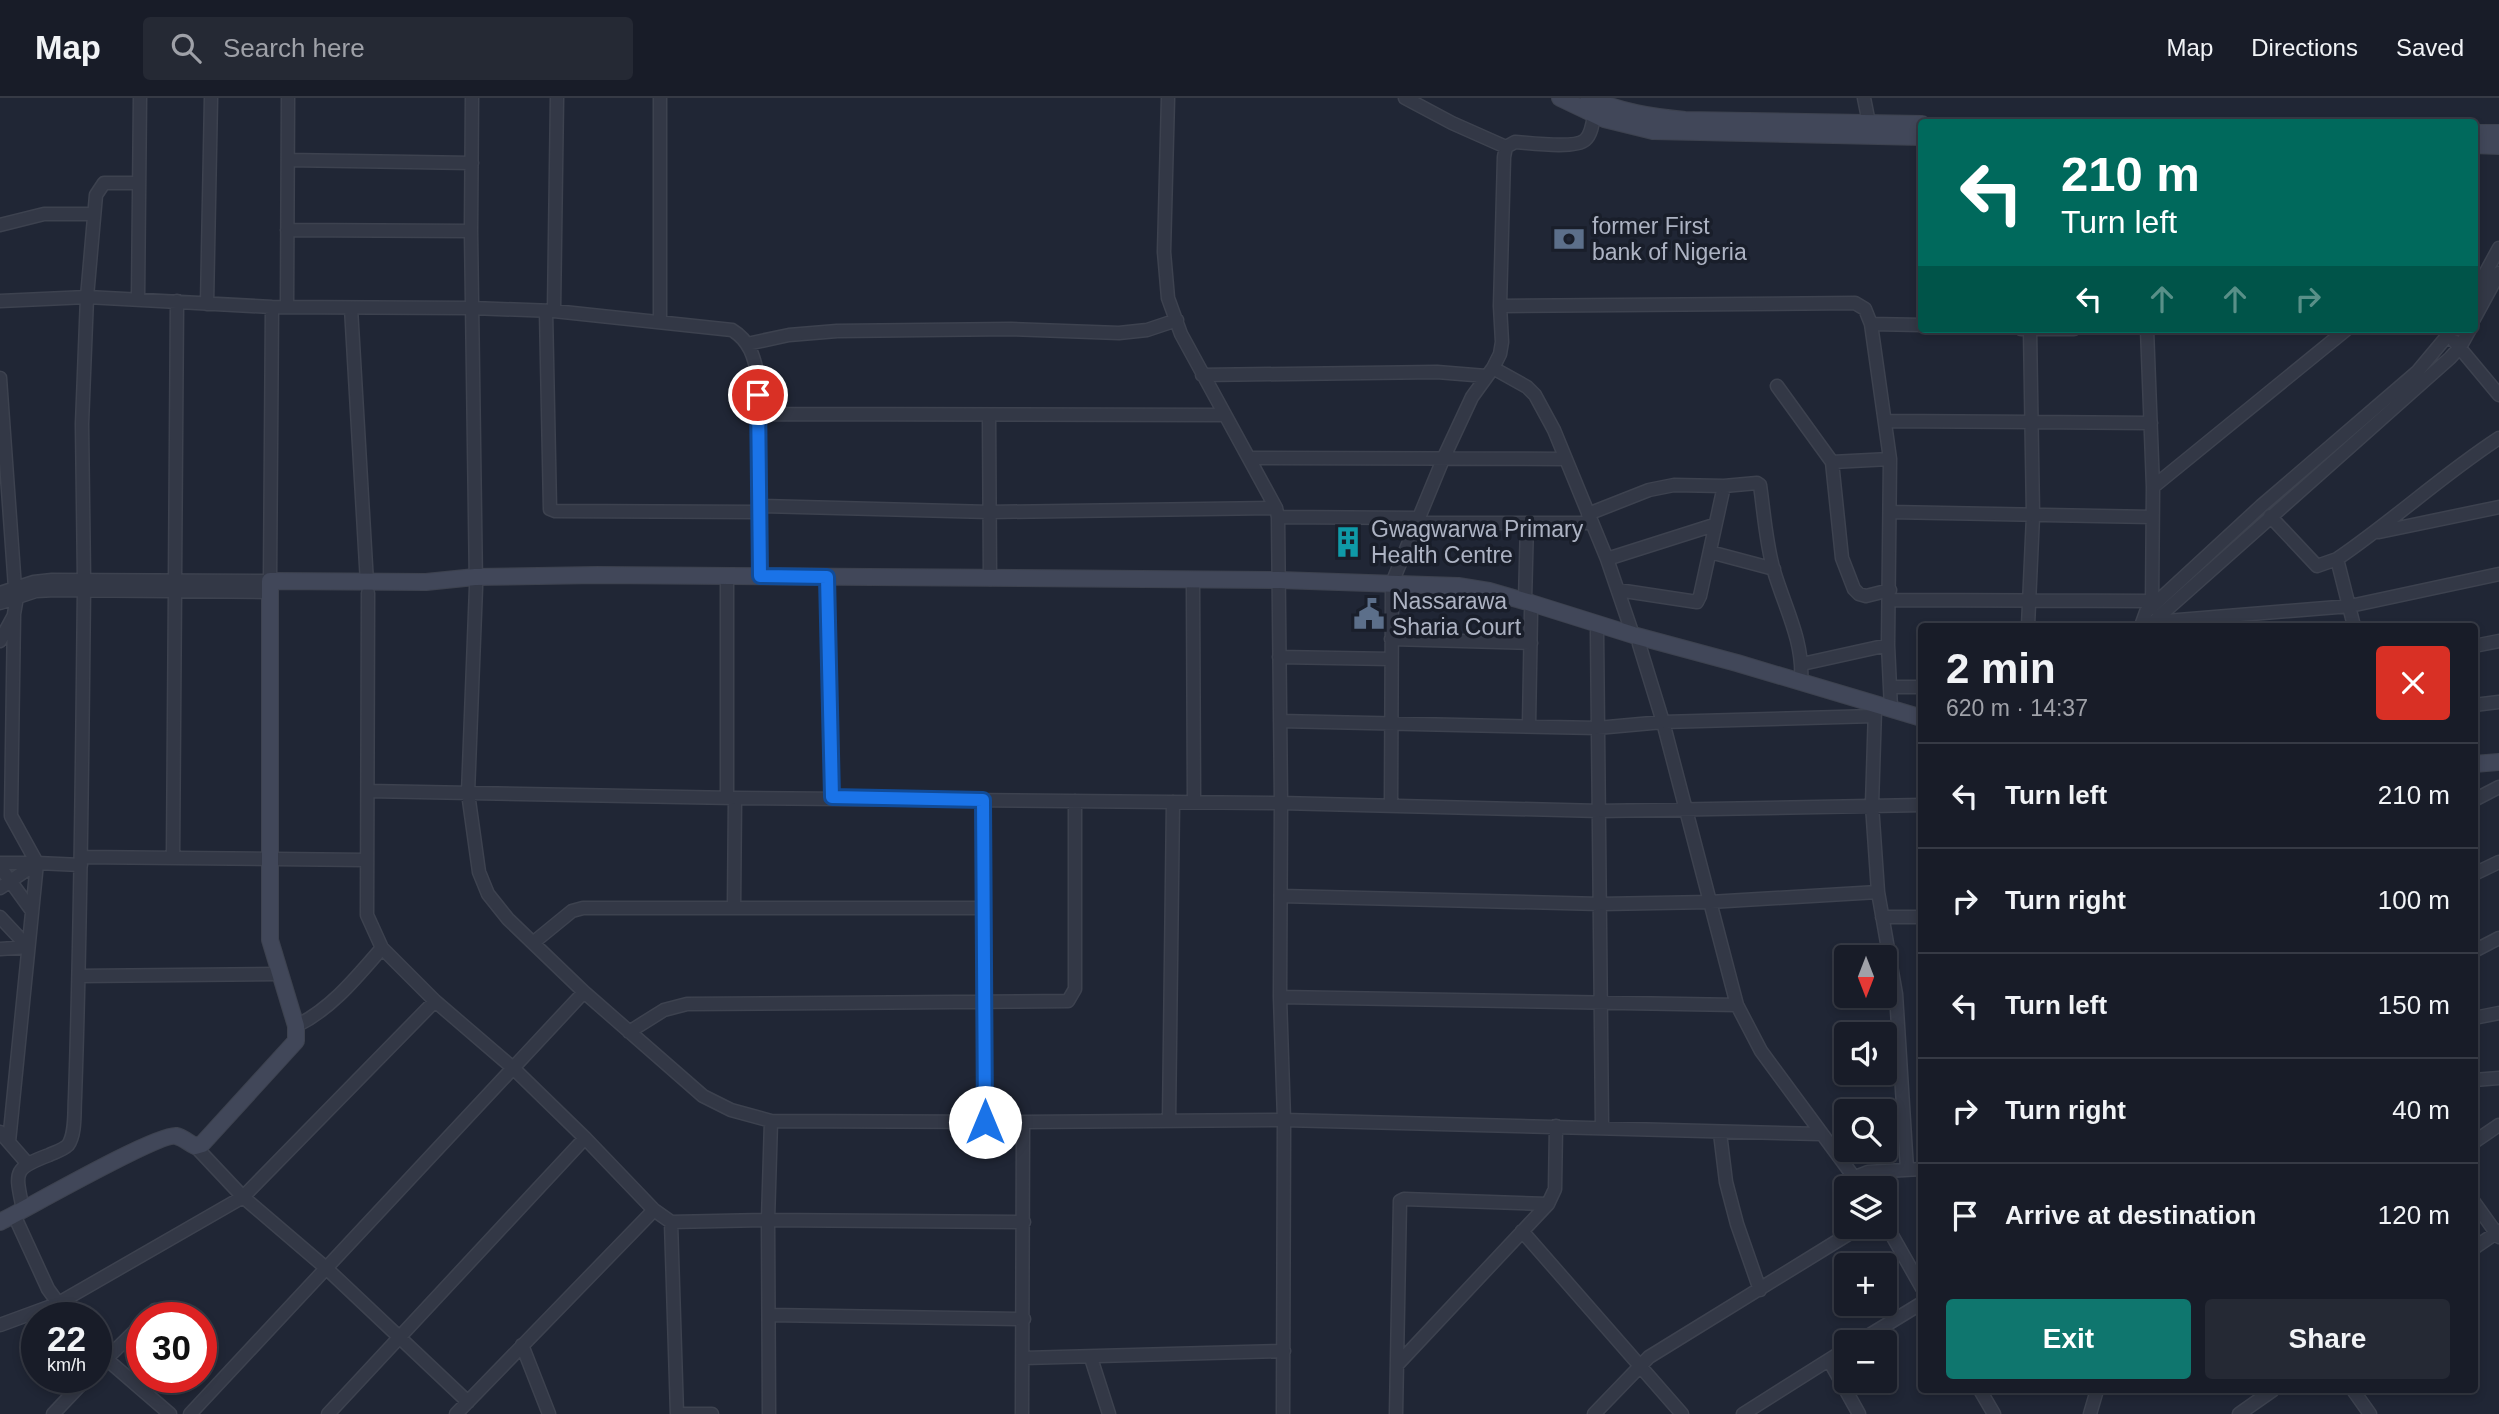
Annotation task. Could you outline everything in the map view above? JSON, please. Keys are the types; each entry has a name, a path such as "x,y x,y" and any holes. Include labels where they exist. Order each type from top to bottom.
{"street":[{"path":"138,299 140,98"},
{"path":"207,304 211,98"},
{"path":"287,307 288,98"},
{"path":"472,98 475,582 468,793 482,883 508,919 584,992 703,1096 731,1110 771,1121 1284,1120 1602,1126 1720,1133 1821,1134"},
{"path":"557,98 550,311 550,509 1277,512 1527,523 1590,518 1649,490 1674,485 1724,486 1755,481 1760,485 1774,569 1800,647 1801,681"},
{"path":"660,98 660,322"},
{"path":"1168,98 1164,252 1168,298 1181,334 1277,512 1281,803 1280,997 1284,1120 1283,1414"},
{"path":"1405,98 1506,147"},
{"path":"1560,98 1646,116 1685,120 1918,124"},
{"path":"1864,98 1869,123"},
{"path":"1391,806 1392,587 1444,457 1472,397 1500,354 1506,147 1515,142 1575,145 1585,141 1589,134 1593,104"},
{"path":"1593,104 1627,126 1677,134 1918,137"},
{"path":"2478,133 2499,133"},
{"path":"2478,145 2499,146"},
{"path":"288,160 472,163"},
{"path":"56,1302 12,1215 17,1177 27,1163 69,1144 74,1119 81,861 84,585 82,424 87,297 96,195 104,183 139,183"},
{"path":"0,225 44,214 94,214"},
{"path":"287,230 471,231"},
{"path":"2482,293 2499,248"},
{"path":"2482,293 2499,273"},
{"path":"0,301 87,297 272,307 550,311 732,330 744,339 754,355 758,376 760,576"},
{"path":"173,858 177,301"},
{"path":"1500,306 1855,303 1864,309 1871,324 1890,459 1890,687 1879,711 1872,805 1878,892 1896,994 1907,1169"},
{"path":"195,1146 202,1144 294,1044 296,1026 270,940 272,307"},
{"path":"351,308 368,588 367,915 382,948 435,1001 513,1068 654,1210 671,1222 1024,1222"},
{"path":"747,344 789,335 837,331 1010,329 1119,334 1147,330 1177,320"},
{"path":"1871,324 1918,326"},
{"path":"2028,623 2033,516 2030,333"},
{"path":"2147,333 2153,487 2152,605"},
{"path":"2153,487 2342,333"},
{"path":"2149,623 2146,612 2152,605 2261,506 2417,372 2450,333"},
{"path":"2452,333 2499,395"},
{"path":"2152,623 2450,358 2467,333"},
{"path":"1202,375 1489,372 1527,387 1535,395 1566,459 1636,640 1663,722 1737,1005 1761,1051 1854,1176"},
{"path":"0,378 16,592 6,714 11,816 37,863 4,1137"},
{"path":"1777,386 1832,462 1842,558 1854,589 1859,594 2152,605"},
{"path":"759,414 1225,415"},
{"path":"989,415 990,579"},
{"path":"1886,421 2151,423"},
{"path":"2270,516 2317,566 2337,559 2377,532 2465,460 2499,438"},
{"path":"1250,458 1566,459"},
{"path":"1832,462 1890,459"},
{"path":"1618,590 1696,602 1700,596 1724,486"},
{"path":"2377,532 2499,507"},
{"path":"1890,512 2152,517"},
{"path":"1527,523 1531,643 1528,725"},
{"path":"1606,559 1714,525"},
{"path":"1710,552 1774,569"},
{"path":"2337,559 2353,623"},
{"path":"2171,623 2350,606 2499,574"},
{"path":"475,582 597,575 760,576 827,581 1193,587 1279,584"},
{"path":"0,603 16,592 43,581 84,585 368,588 439,582 727,584 990,579 1474,588 1725,667 1879,711 1918,717"},
{"path":"827,581 832,797"},
{"path":"727,584 734,908"},
{"path":"1193,587 1194,802"},
{"path":"0,593 16,592"},
{"path":"1528,606 1597,632 1801,681 1918,726"},
{"path":"0,641 14,614"},
{"path":"1597,632 1602,1126"},
{"path":"1391,639 1531,643"},
{"path":"2478,645 2499,641"},
{"path":"1802,664 1888,645"},
{"path":"1279,657 1391,659"},
{"path":"1890,687 1918,687"},
{"path":"2478,705 2499,702"},
{"path":"1280,721 1597,727 1879,711"},
{"path":"2478,764 2499,763"},
{"path":"2478,798 2499,786"},
{"path":"368,791 731,798 1281,803 1600,811 1918,805"},
{"path":"983,800 985,1122"},
{"path":"629,1032 664,1010 687,1004 1068,1001 1073,994 1075,801"},
{"path":"1170,1121 1173,802"},
{"path":"32,911 4,884 0,865 173,858 366,860"},
{"path":"2478,872 2499,862"},
{"path":"4,884 37,863"},
{"path":"1280,896 1601,904 1710,902 1878,892"},
{"path":"534,943 572,911 583,908 984,908"},
{"path":"0,917 28,947"},
{"path":"1882,917 1918,917"},
{"path":"2478,949 2499,938"},
{"path":"0,949 28,947"},
{"path":"296,1026 314,1017 328,1005 382,948"},
{"path":"79,976 279,974"},
{"path":"190,1414 584,992"},
{"path":"1280,997 1737,1005"},
{"path":"60,1302 243,1197 435,1001"},
{"path":"2478,1017 2499,1013"},
{"path":"2478,1080 2499,1078"},
{"path":"0,1119 4,1137 27,1163"},
{"path":"769,1414 768,1220 771,1121"},
{"path":"1022,1414 1023,1122"},
{"path":"2478,1139 2499,1125"},
{"path":"1397,1365 1548,1204 1555,1189 1556,1126"},
{"path":"1720,1133 1726,1182 1760,1290"},
{"path":"12,1215 142,1147 169,1136 177,1136 195,1146 243,1197 326,1268 468,1402"},
{"path":"328,1414 584,1138"},
{"path":"1858,1176 1868,1172 1918,1169"},
{"path":"1396,1414 1399,1201 1404,1199 1548,1204"},
{"path":"2478,1207 2498,1234 2478,1246"},
{"path":"456,1414 654,1210"},
{"path":"671,1222 677,1414 712,1414"},
{"path":"1522,1231 1641,1366 1676,1412"},
{"path":"1594,1414 1650,1357 1841,1239"},
{"path":"1894,1239 1918,1281"},
{"path":"1878,1330 1918,1305"},
{"path":"770,1315 1024,1319"},
{"path":"0,1325 21,1317"},
{"path":"522,1345 549,1414"},
{"path":"1024,1358 1284,1351"},
{"path":"1743,1414 1834,1357"},
{"path":"1091,1358 1109,1414"},
{"path":"1829,1360 1859,1414"},
{"path":"112,1364 170,1414"},
{"path":"53,1414 73,1393"},
{"path":"1982,1393 1994,1414"},
{"path":"2091,1414 2096,1393"},
{"path":"2239,1414 2269,1393"},
{"path":"2355,1393 2370,1414"}],"place":[{"name":"former First bank of Nigeria","path":"1569,239"},
{"name":"Gwagwarwa Primary Health Centre","path":"1348,542"},
{"name":"Nassarawa Sharia Court","path":"1369,614"}],"route":[{"path":"758,395 760,576 827,577 832,797 983,800 985,1122"}]}
